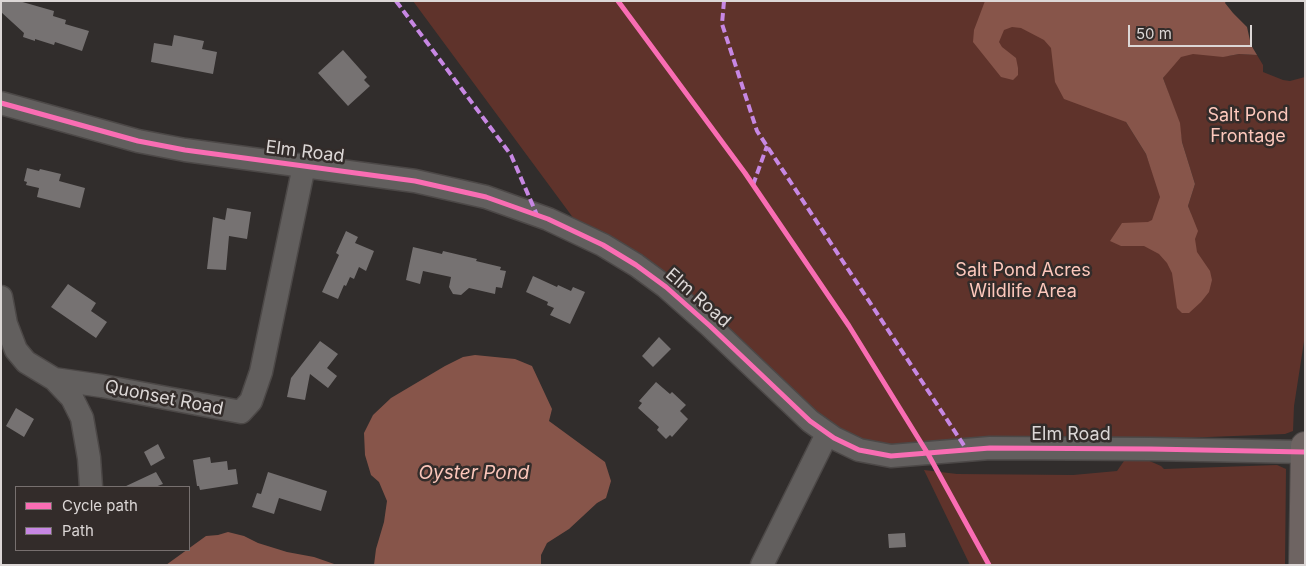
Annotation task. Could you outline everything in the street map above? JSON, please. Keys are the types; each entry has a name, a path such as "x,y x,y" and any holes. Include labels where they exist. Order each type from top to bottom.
{"main road":[{"path":"1303,565 1305,446"}],"street":[{"name":"Elm Road","path":"1,103 138,141 185,150 415,180 477,195 548,219 603,245 636,265 684,302 797,410 827,434 859,450 890,456 998,448 1304,452"},
{"name":"Quonset Road","path":"1,297 6,324 16,350 26,362 54,379 241,412 251,402 261,372 304,166"},
{"path":"54,379 72,398 82,418 88,449 91,486"},
{"path":"762,565 827,434"}],"green space":[{"name":"Salt Pond Acres Wildlife Area","path":"413,1 1000,1 1043,38 1126,122 1146,154 1156,182 1191,214 1188,206 1195,184 1182,142 1179,123 1163,78 1183,51 1228,56 1239,54 1257,55 1263,65 1263,72 1290,81 1305,77 1305,335 1294,406 1293,431 1285,434 1183,438 1102,445 903,454 827,428 698,299 638,255 574,219"},
{"path":"1138,456 1164,469 1277,465 1286,469 1285,565 970,565 924,470 957,474 1073,475 1117,471 1124,461"}],"water":[{"path":"985,1 1226,1 1225,3 1233,13 1247,27 1251,45 1257,55 1239,54 1223,57 1193,54 1181,57 1163,78 1180,123 1182,142 1195,184 1188,206 1198,231 1195,239 1197,252 1210,271 1212,280 1209,292 1189,313 1182,313 1177,308 1172,273 1167,263 1159,254 1144,246 1121,246 1110,241 1122,223 1148,222 1152,220 1160,197 1146,154 1126,122 1064,99 1055,82 1051,48 1044,40 1021,28 1012,27 1004,30 999,42 1002,47 1016,58 1018,68 1018,75 1013,80 1001,77 973,42 974,30"},
{"name":"Oyster Pond","path":"475,355 515,359 532,366 552,409 549,421 605,462 611,481 606,498 597,503 569,529 547,543 541,555 541,565 374,565 387,501 379,482 371,475 365,455 364,433 373,415 391,398 445,366 463,357"},
{"path":"228,532 244,536 258,543 287,552 314,557 337,565 166,565 185,551 190,551 190,548 206,536"}],"building":[{"path":"1,1 19,1 54,11 53,16 66,20 65,24 89,31 82,51 55,42 54,45 23,37 24,33 1,12"},
{"path":"174,35 204,41 202,49 217,52 213,74 151,62 154,43 172,46"},
{"path":"343,50 367,77 364,80 370,86 348,106 318,73"},
{"path":"27,168 61,174 59,181 85,188 80,208 37,197 39,188 26,185 27,182 24,181"},
{"path":"227,208 251,212 247,239 229,236 226,270 207,269 213,217 225,220"},
{"path":"346,231 358,237 355,243 374,251 366,271 359,267 354,279 350,277 346,286 344,285 338,299 322,292 339,255 336,253"},
{"path":"413,247 442,254 443,251 501,267 500,270 506,271 502,288 496,287 495,294 469,288 461,295 453,294 449,287 451,277 423,271 420,284 406,280"},
{"path":"533,276 557,287 558,285 571,291 573,287 585,292 570,324 550,315 554,308 547,305 548,302 526,292"},
{"path":"68,284 96,303 91,311 107,322 96,338 51,307"},
{"path":"659,337 671,349 653,367 642,356"},
{"path":"320,341 338,354 327,368 337,376 328,388 310,374 305,400 287,397 291,378"},
{"path":"656,382 670,394 672,392 686,405 680,411 688,419 672,437 670,435 666,439 657,430 659,427 638,408 642,403 639,401"},
{"path":"16,408 34,419 24,437 6,426"},
{"path":"158,444 165,458 151,466 144,452"},
{"path":"210,457 211,463 227,461 228,470 236,469 238,484 200,490 199,486 197,486 193,460"},
{"path":"156,472 163,484 158,486 126,486"},
{"path":"268,472 327,491 321,511 279,498 274,514 252,507 257,493 261,494"},
{"path":"905,533 906,547 889,548 888,534"}],"marked path":[{"path":"396,1 511,155 537,215"},
{"path":"724,1 722,24 757,131 967,450"},
{"path":"753,185 767,146"}],"cycle path":[{"path":"618,1 745,173 849,326 928,454 989,565"},
{"path":"1,103 138,141 185,150 415,181 486,197 548,219 603,245 636,265 666,287 810,421 834,438 859,450 891,456 990,448 1304,452"}],"park label":[{"name":"Salt Pond Frontage","path":"1248,126"}]}
